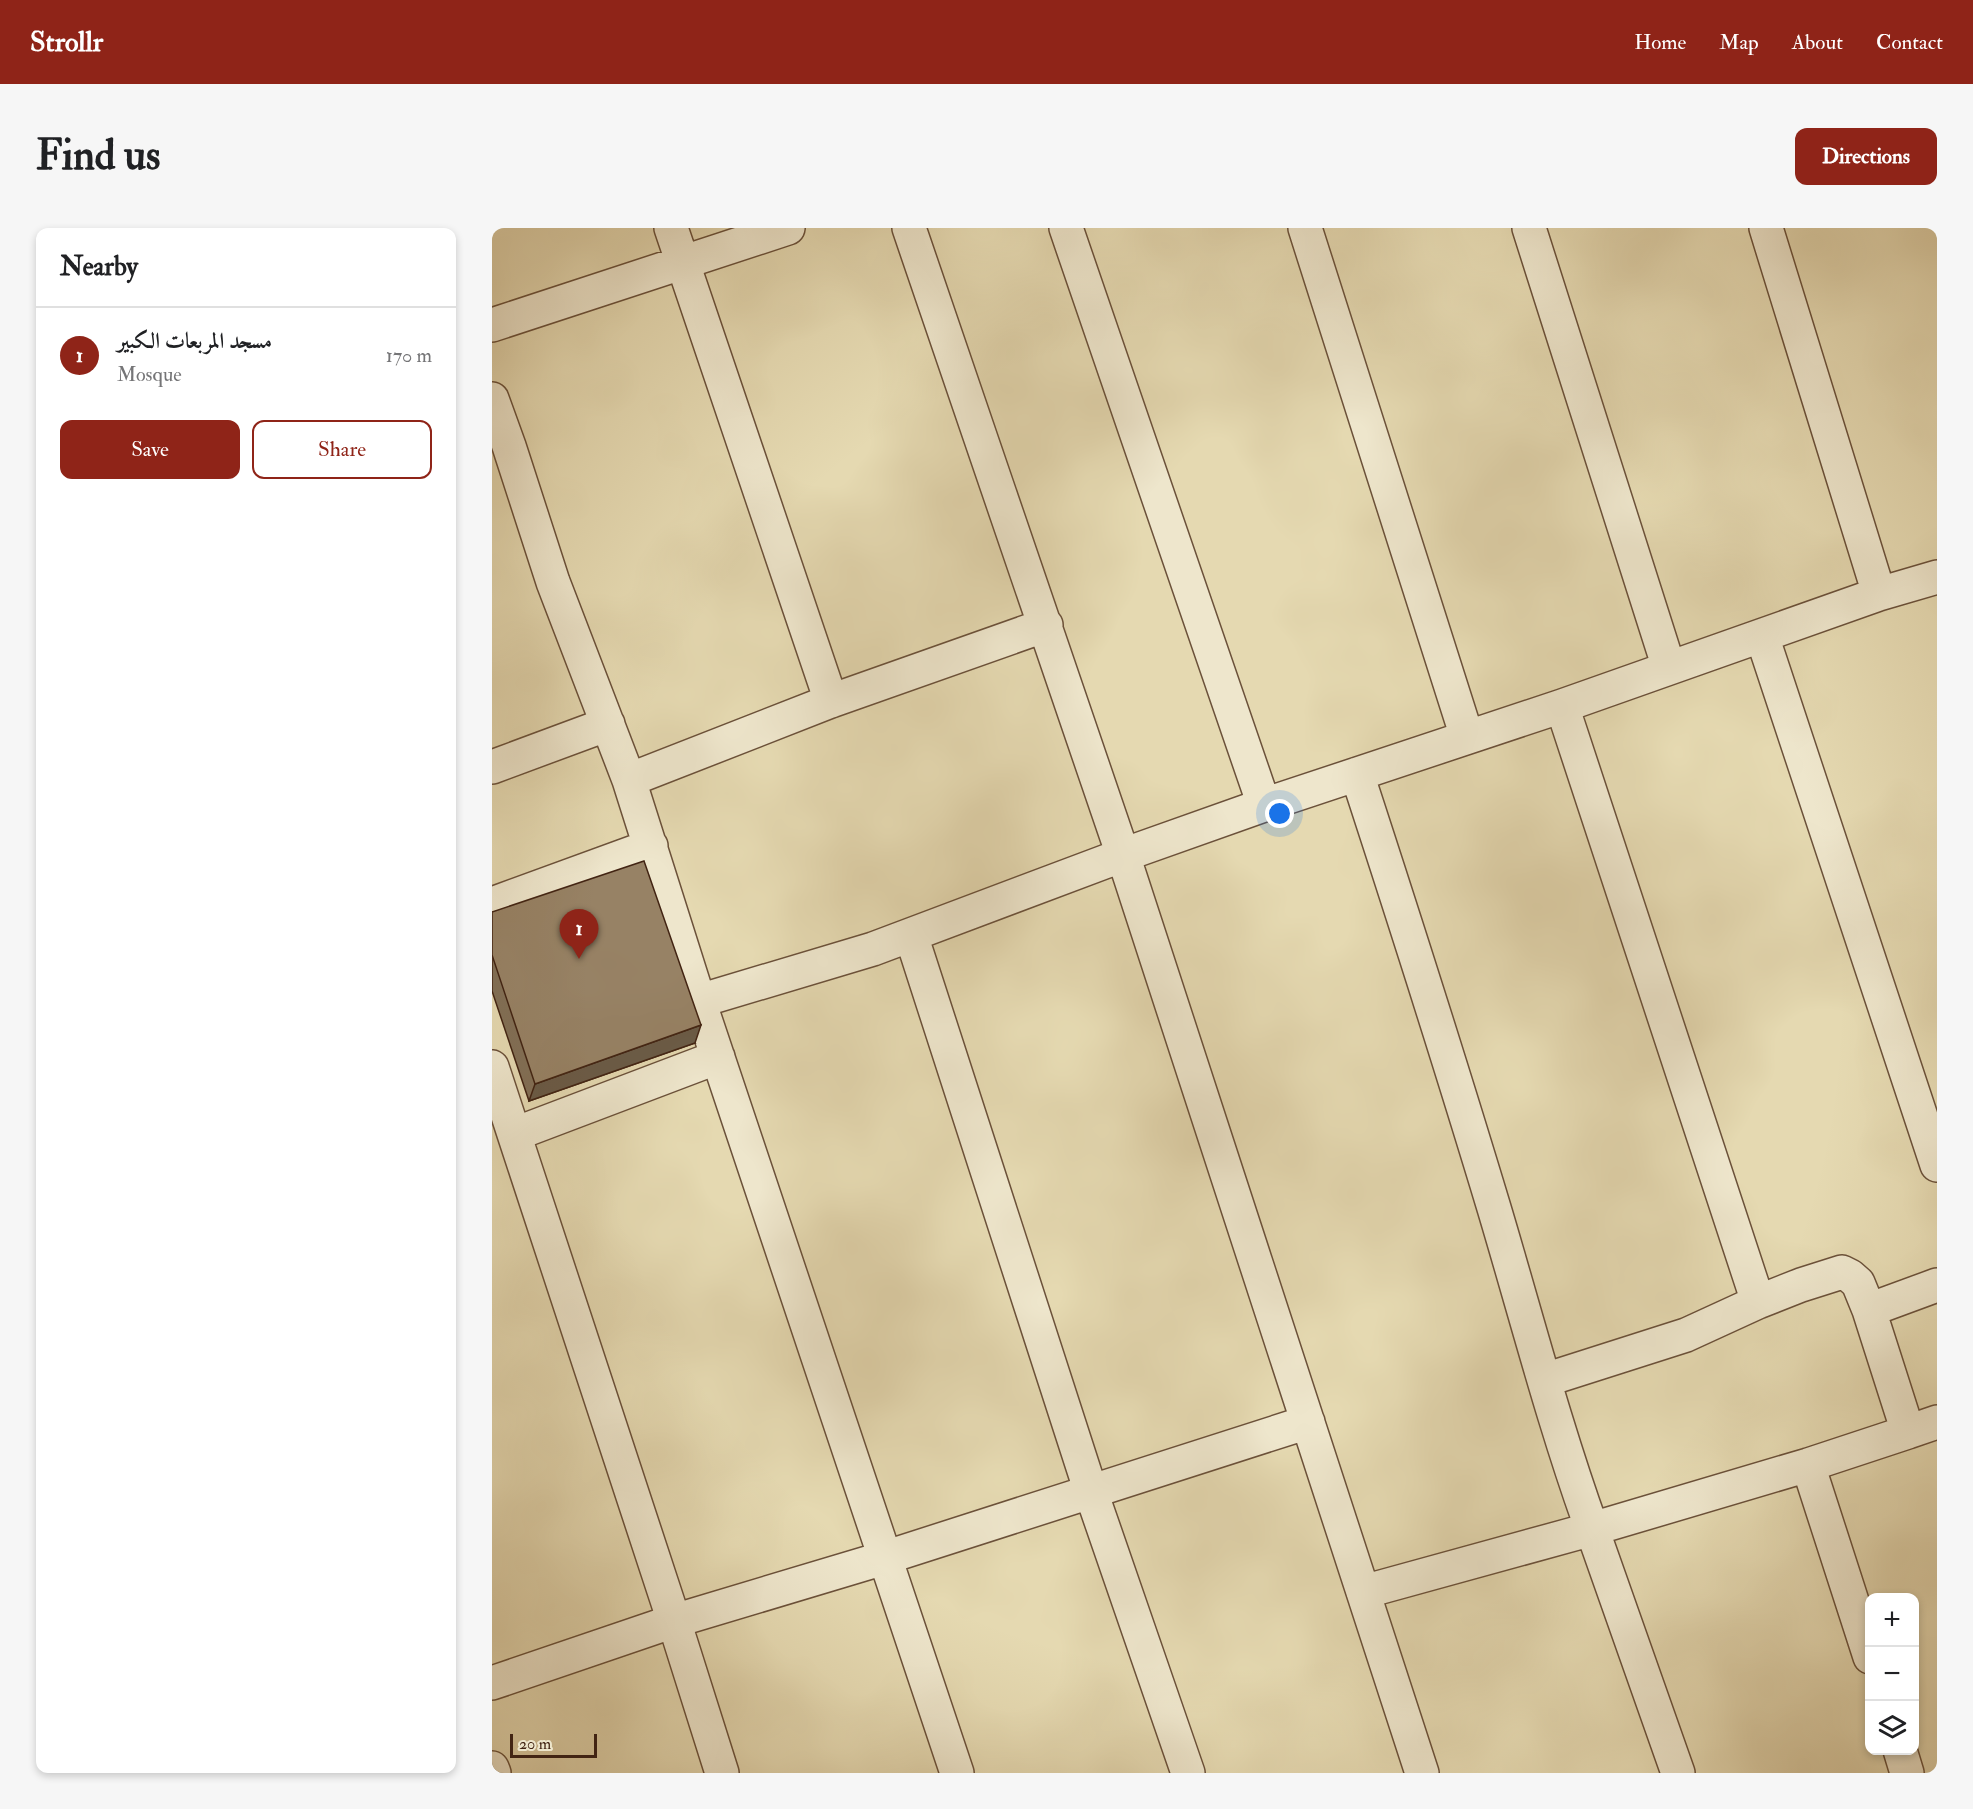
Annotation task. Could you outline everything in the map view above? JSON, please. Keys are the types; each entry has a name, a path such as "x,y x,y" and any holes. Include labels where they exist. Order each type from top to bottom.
{"street":[{"path":"671,228 831,701"},
{"path":"492,325 788,228"},
{"path":"909,228 1123,855 1422,1773"},
{"path":"1066,228 1264,805"},
{"path":"1305,228 1467,737"},
{"path":"1529,228 1669,668"},
{"path":"1766,228 1879,594"},
{"path":"492,399 553,582 629,780 699,1002 957,1773"},
{"path":"699,1002 873,949 1123,855 1264,805 1562,706 1879,594 1937,577"},
{"path":"629,780 831,701 1046,625"},
{"path":"1762,636 1937,1164"},
{"path":"1562,706 1758,1302"},
{"path":"492,767 608,724"},
{"path":"1357,774 1452,1070 1545,1380 1566,1459 1678,1773"},
{"path":"492,904 651,846"},
{"path":"911,935 1091,1492 1188,1773"},
{"path":"515,1134 718,1057"},
{"path":"492,1067 722,1773"},
{"path":"1363,1592 1592,1529 1808,1465 1922,1427 1858,1283 1842,1272 1758,1302 1686,1335 1545,1380"},
{"path":"1869,1310 1937,1285"},
{"path":"492,1683 674,1621 884,1558 1308,1422"},
{"path":"1808,1465 1866,1647"},
{"path":"1902,1755 1907,1773"},
{"path":"492,1768 494,1773"}],"building":[{"path":"644,861 701,1025 535,1084 492,955 492,912"}],"place":[{"name":"مسجد المربعات الكبير","path":"579,959"}]}
